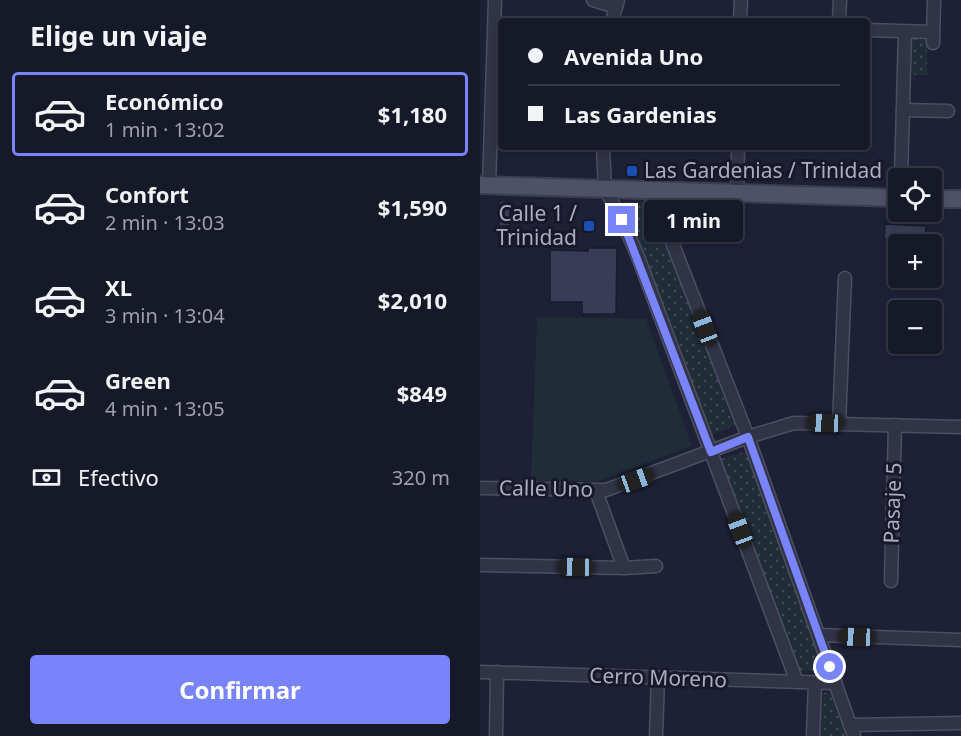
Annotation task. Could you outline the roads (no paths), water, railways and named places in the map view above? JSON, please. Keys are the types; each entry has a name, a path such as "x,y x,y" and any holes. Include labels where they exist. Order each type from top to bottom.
{"main road":[{"path":"485,185 888,198"},
{"path":"942,199 961,199"}],"street":[{"path":"485,185 495,0"},
{"path":"593,0 617,4"},
{"path":"740,18 741,0"},
{"path":"839,18 840,0"},
{"path":"870,30 905,32 933,38 934,0"},
{"path":"901,168 905,32"},
{"path":"903,110 948,111"},
{"path":"603,150 605,189 630,238 797,682"},
{"path":"737,194 738,150"},
{"path":"652,191 748,437 852,730 961,723"},
{"path":"839,424 845,278"},
{"name":"Calle Uno","path":"480,488 596,490 615,488 748,437 794,423 961,427"},
{"name":"Pasaje 5","path":"891,581 896,425"},
{"path":"596,490 624,568"},
{"path":"480,565 624,568 656,566"},
{"path":"818,635 961,640"},
{"name":"Cerro Moreno","path":"480,672 835,683"},
{"path":"496,736 497,672"},
{"path":"656,736 658,678"},
{"path":"813,736 815,683"}],"place":[{"name":"Las Gardenias / Trinidad","path":"632,171"},
{"name":"Calle 1 / Trinidad","path":"589,226"}]}
